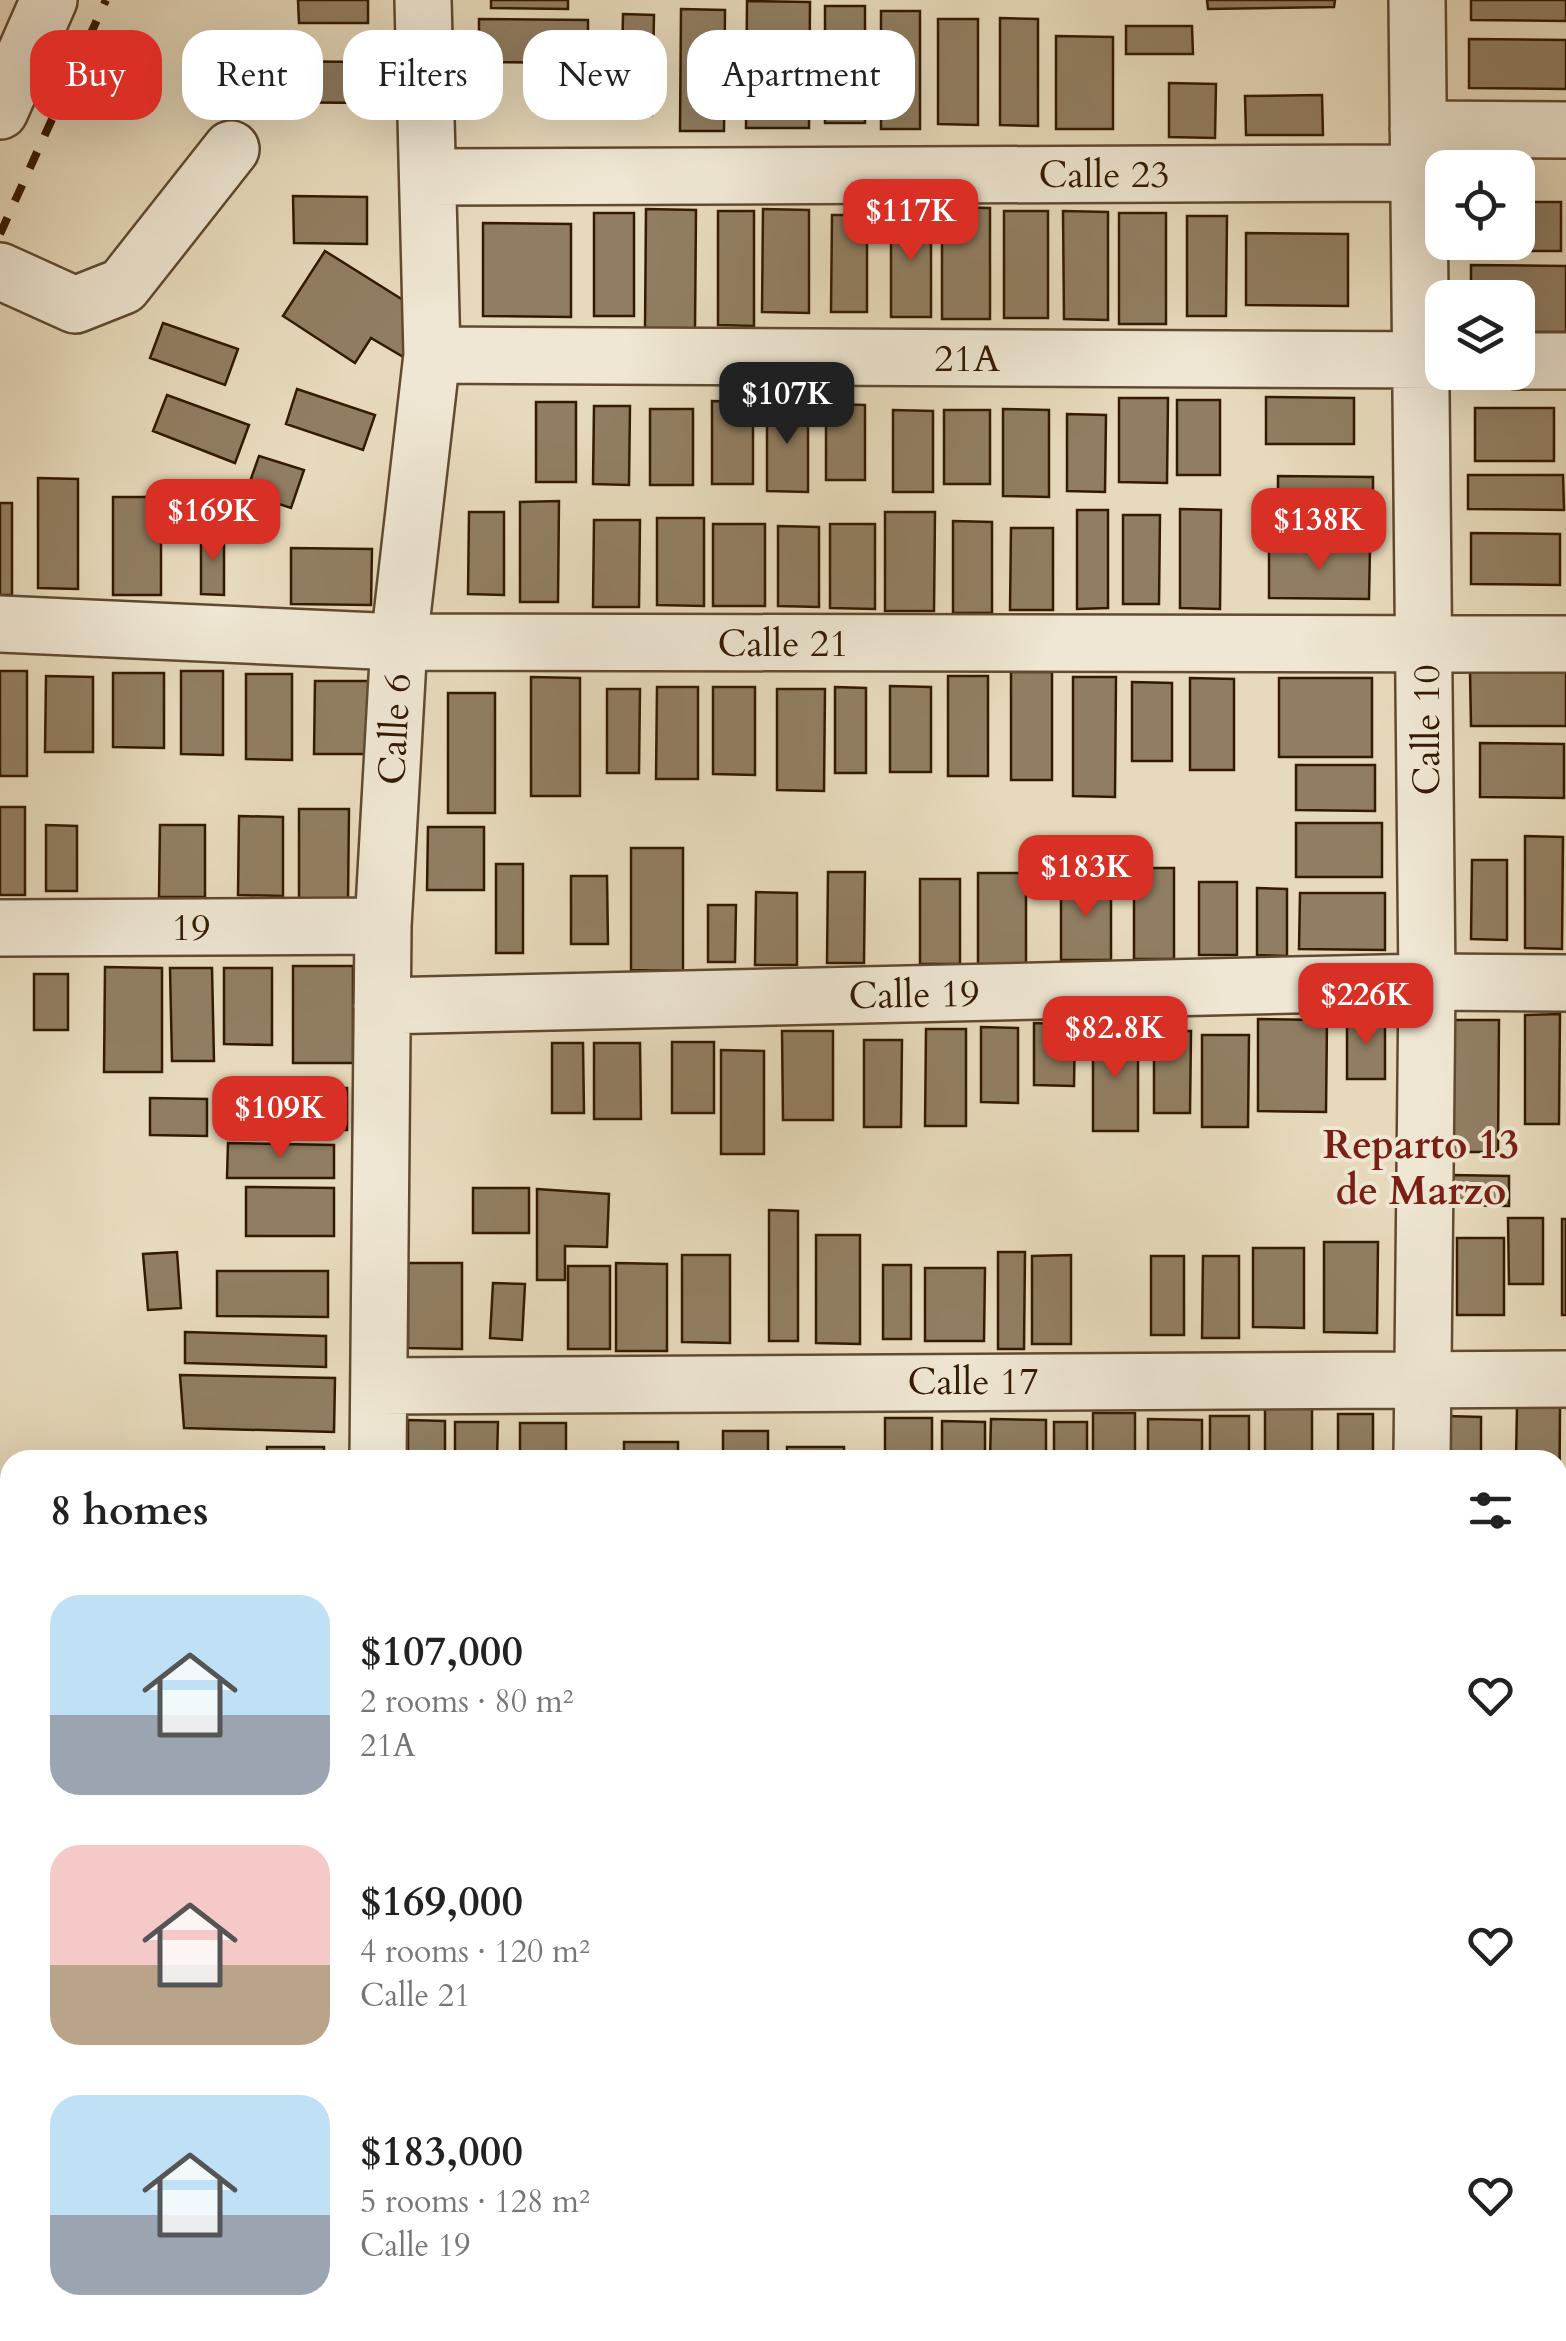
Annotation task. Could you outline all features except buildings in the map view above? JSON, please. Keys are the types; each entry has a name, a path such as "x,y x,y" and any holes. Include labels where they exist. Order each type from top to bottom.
{"street":[{"path":"0,111 50,0"},
{"name":"Calle 6","path":"378,1450 383,926 399,642 432,355 423,0"},
{"name":"Calle 10","path":"1418,0 1418,151 1427,280"},
{"name":"Calle 23","path":"429,176 1418,151 1566,130"},
{"path":"0,272 75,305 123,286 231,149"},
{"name":"21A","path":"432,355 1425,360"},
{"path":"1535,360 1566,361"},
{"name":"Calle 10","path":"1422,1450 1428,982 1426,644 1431,390"},
{"name":"Calle 21","path":"0,624 399,642 1566,644"},
{"name":"19","path":"0,928 383,926"},
{"name":"Calle 19","path":"382,1006 1428,982 1566,983"},
{"name":"Calle 17","path":"380,1386 1566,1378"}],"railway":[{"path":"0,234 106,0"}],"district":[{"name":"Reparto 13 de Marzo","path":"1421,1167"}]}
